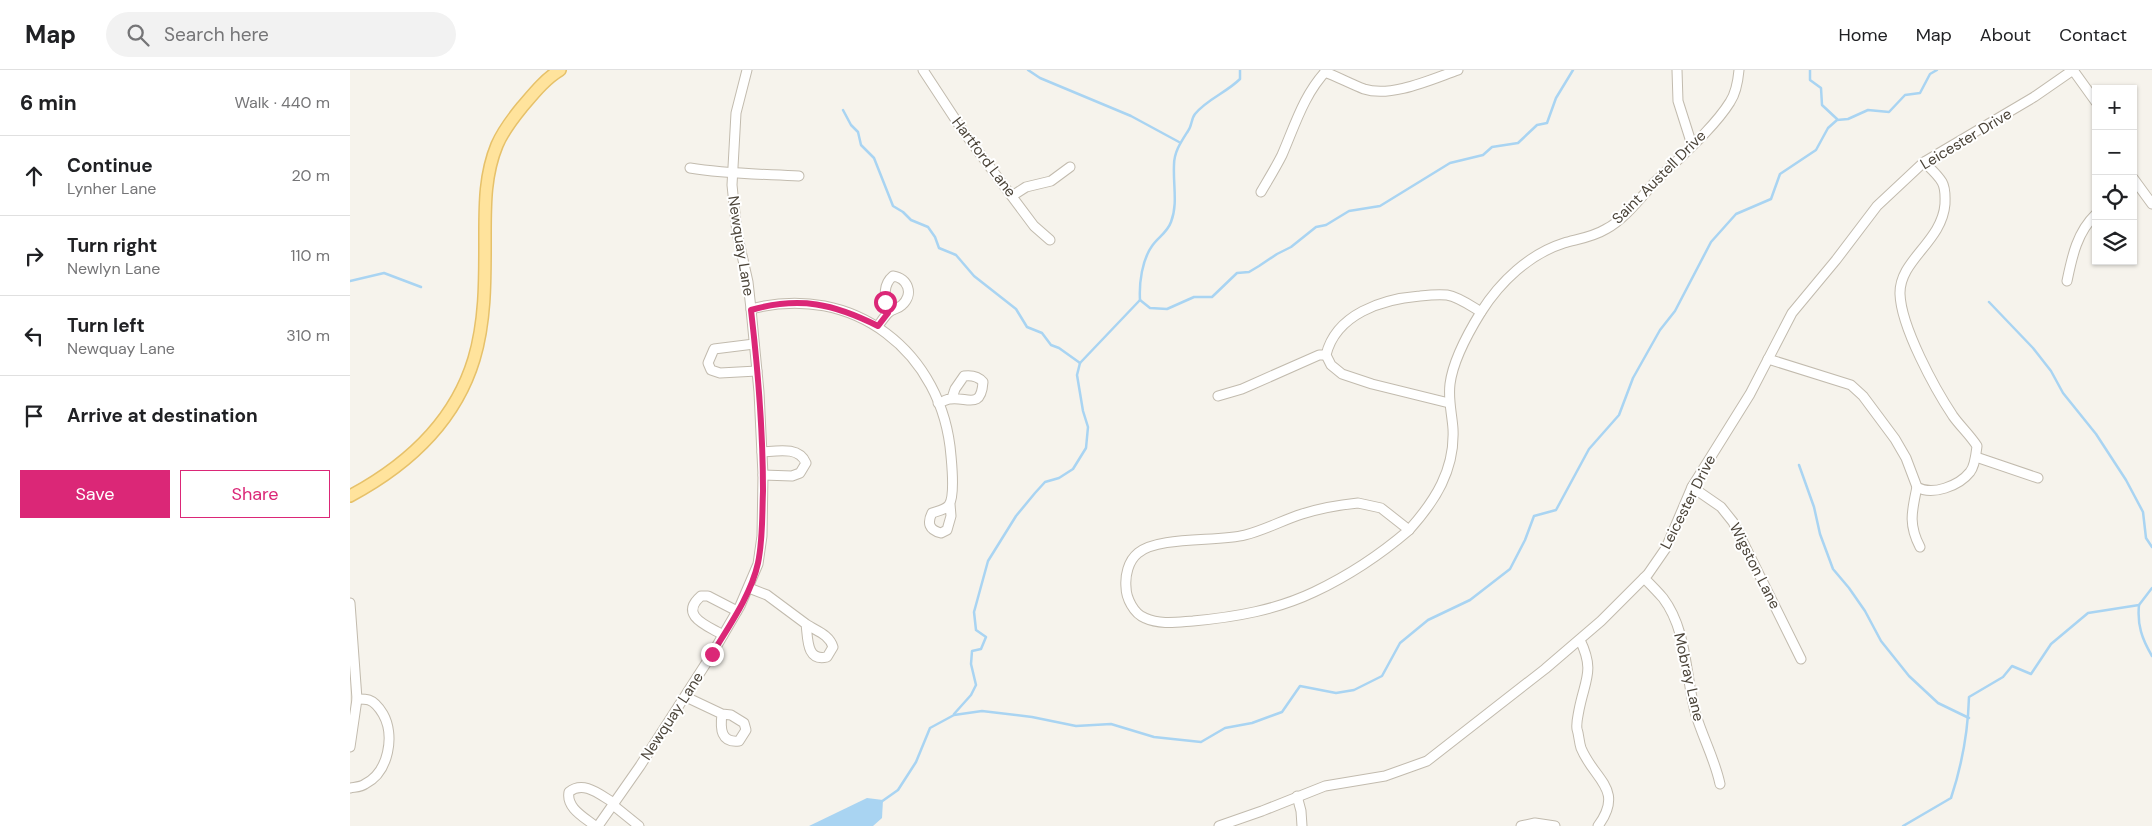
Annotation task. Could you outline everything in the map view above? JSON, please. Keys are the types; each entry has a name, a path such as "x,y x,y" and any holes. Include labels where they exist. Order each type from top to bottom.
{"main road":[{"path":"350,496 380,480 413,453 444,421 460,391 474,360 481,330 485,288 486,191 490,168 498,144 511,121 538,88 560,70"}],"street":[{"name":"Newquay Lane","path":"598,826 686,697 737,611 749,588 758,564 762,536 763,475 757,371 751,310 733,209 736,113 746,70"},
{"name":"Hartford Lane","path":"923,70 963,131 1034,226 1050,240"},
{"path":"1261,192 1281,155 1305,102 1314,86 1326,71 1365,89 1380,92 1395,90 1458,70"},
{"path":"1676,70 1678,101 1692,145"},
{"name":"Saint Austell Drive","path":"1409,530 1381,508 1358,503 1331,506 1245,535 1154,545 1138,553 1130,564 1125,578 1126,593 1131,605 1144,618 1167,623 1242,616 1290,602 1327,585 1391,545 1409,530 1430,506 1444,482 1452,456 1453,429 1449,403 1450,382 1458,358 1481,312 1500,286 1519,268 1541,253 1608,229 1692,145 1731,102 1738,82 1739,70"},
{"path":"2073,70 2092,96"},
{"name":"Leicester Drive","path":"1219,826 1325,786 1385,776 1427,761 1580,640 1644,578 1666,548 1692,487 1746,402 1792,313 1877,206 1924,162 2034,97 2073,70"},
{"path":"1917,487 1924,491 1935,491 1954,484 1970,472 1976,457 1977,446 1954,417 1940,395 1913,343 1903,316 1900,294 1904,275 1938,229 1944,213 1945,189 1942,181 1924,162"},
{"path":"1012,196 1026,187 1051,181 1070,167"},
{"path":"690,168 714,172 799,176"},
{"path":"2137,187 2152,204"},
{"path":"2067,282 2076,245 2082,231 2092,219"},
{"path":"1449,403 1372,384 1342,374 1331,365 1326,355 1332,337 1342,326 1361,312 1400,297 1447,295 1481,312"},
{"path":"751,310 780,304 814,304 850,312 878,326 914,361 938,403 951,453 952,496 950,504"},
{"path":"878,326 888,313"},
{"path":"754,344 714,349 708,362 711,370 720,373 757,371"},
{"path":"1218,396 1242,389 1319,355 1326,355"},
{"path":"1768,359 1851,385 1863,396 1895,439 1906,458 1917,487 1911,518 1913,533 1920,546"},
{"path":"938,403 952,398"},
{"path":"762,452 797,452 803,456 806,463 800,473 792,476 763,475"},
{"path":"1976,457 2038,478"},
{"name":"Wigston Lane","path":"1692,487 1721,507 1733,522 1801,660"},
{"name":"Mobray Lane","path":"1644,578 1663,598 1677,626 1683,644 1697,717 1716,767 1720,784"},
{"path":"749,588 767,595 806,624"},
{"path":"724,634 698,620 693,608 695,602 701,596 708,596 737,611"},
{"path":"350,603 357,699 350,748"},
{"path":"1580,640 1588,656 1588,673 1576,725 1581,748 1606,787 1610,806 1598,826"},
{"path":"686,697 722,714"},
{"path":"350,788 366,784 378,772 387,754 390,735 388,722 380,708 370,700 357,699"},
{"path":"598,826 571,806 568,798 569,792 575,787 584,786 614,804 639,826"},
{"path":"1296,796 1301,811 1302,826"},
{"path":"1521,826 1535,823 1556,826"}],"water":[{"path":"867,798 883,800 882,818 873,826 809,826"}],"waterway":[{"path":"1028,70 1040,78 1131,116 1179,142"},
{"path":"954,714 971,695 976,685 971,664 972,651 981,649 986,637 976,630 974,612 988,561 1016,516 1035,493 1045,482 1059,478 1073,469 1086,448 1088,427 1083,411 1077,375 1080,363 1140,300 1140,286 1146,258 1152,246 1167,229 1173,215 1175,201 1174,160 1178,147 1189,129 1195,114 1205,104 1240,79 1240,70"},
{"path":"1140,300 1150,308 1167,309 1194,297 1212,297 1237,273 1249,272 1291,247 1316,227 1326,225 1349,211 1380,206 1450,163 1483,155 1492,147 1518,143 1537,125 1547,123 1556,98 1573,70"},
{"path":"1810,70 1810,80 1821,88 1822,105 1837,119"},
{"path":"881,802 898,790 916,762 930,728 954,715 982,711 1032,717 1076,726 1111,724 1154,737 1201,742 1225,728 1252,723 1282,712 1300,686 1336,693 1354,690 1382,676 1400,643 1428,620 1470,600 1510,569 1525,540 1534,516 1556,510 1589,449 1619,415 1633,378 1660,330 1675,311 1711,242 1736,214 1771,199 1780,174 1816,150 1828,128 1837,120 1848,119 1868,110 1889,112 1905,95 1920,93 1930,74 1937,70"},
{"path":"843,110 851,125 858,132 861,145 874,158 893,206 911,220 928,227 935,237 939,248 956,255 974,276 1016,309 1027,327 1042,333 1051,345 1059,348 1080,363"},
{"path":"350,281 384,273 421,287"},
{"path":"1989,302 2033,348 2051,371 2063,393 2096,434 2126,480 2143,512 2146,538 2152,547"},
{"path":"1799,465 1833,569 1865,611 1881,641 1909,676 1938,703 1969,718"},
{"path":"1903,826 1951,798 1964,748 1969,697 2003,677 2012,666 2031,674 2051,644 2088,613 2139,605 2152,588"},
{"path":"2139,605 2141,632 2152,656"}],"route":[{"path":"712,654 749,588 758,564 762,536 763,475 761,422 751,310 771,305 798,303 832,306 850,312 878,326 888,313 885,302"}]}
